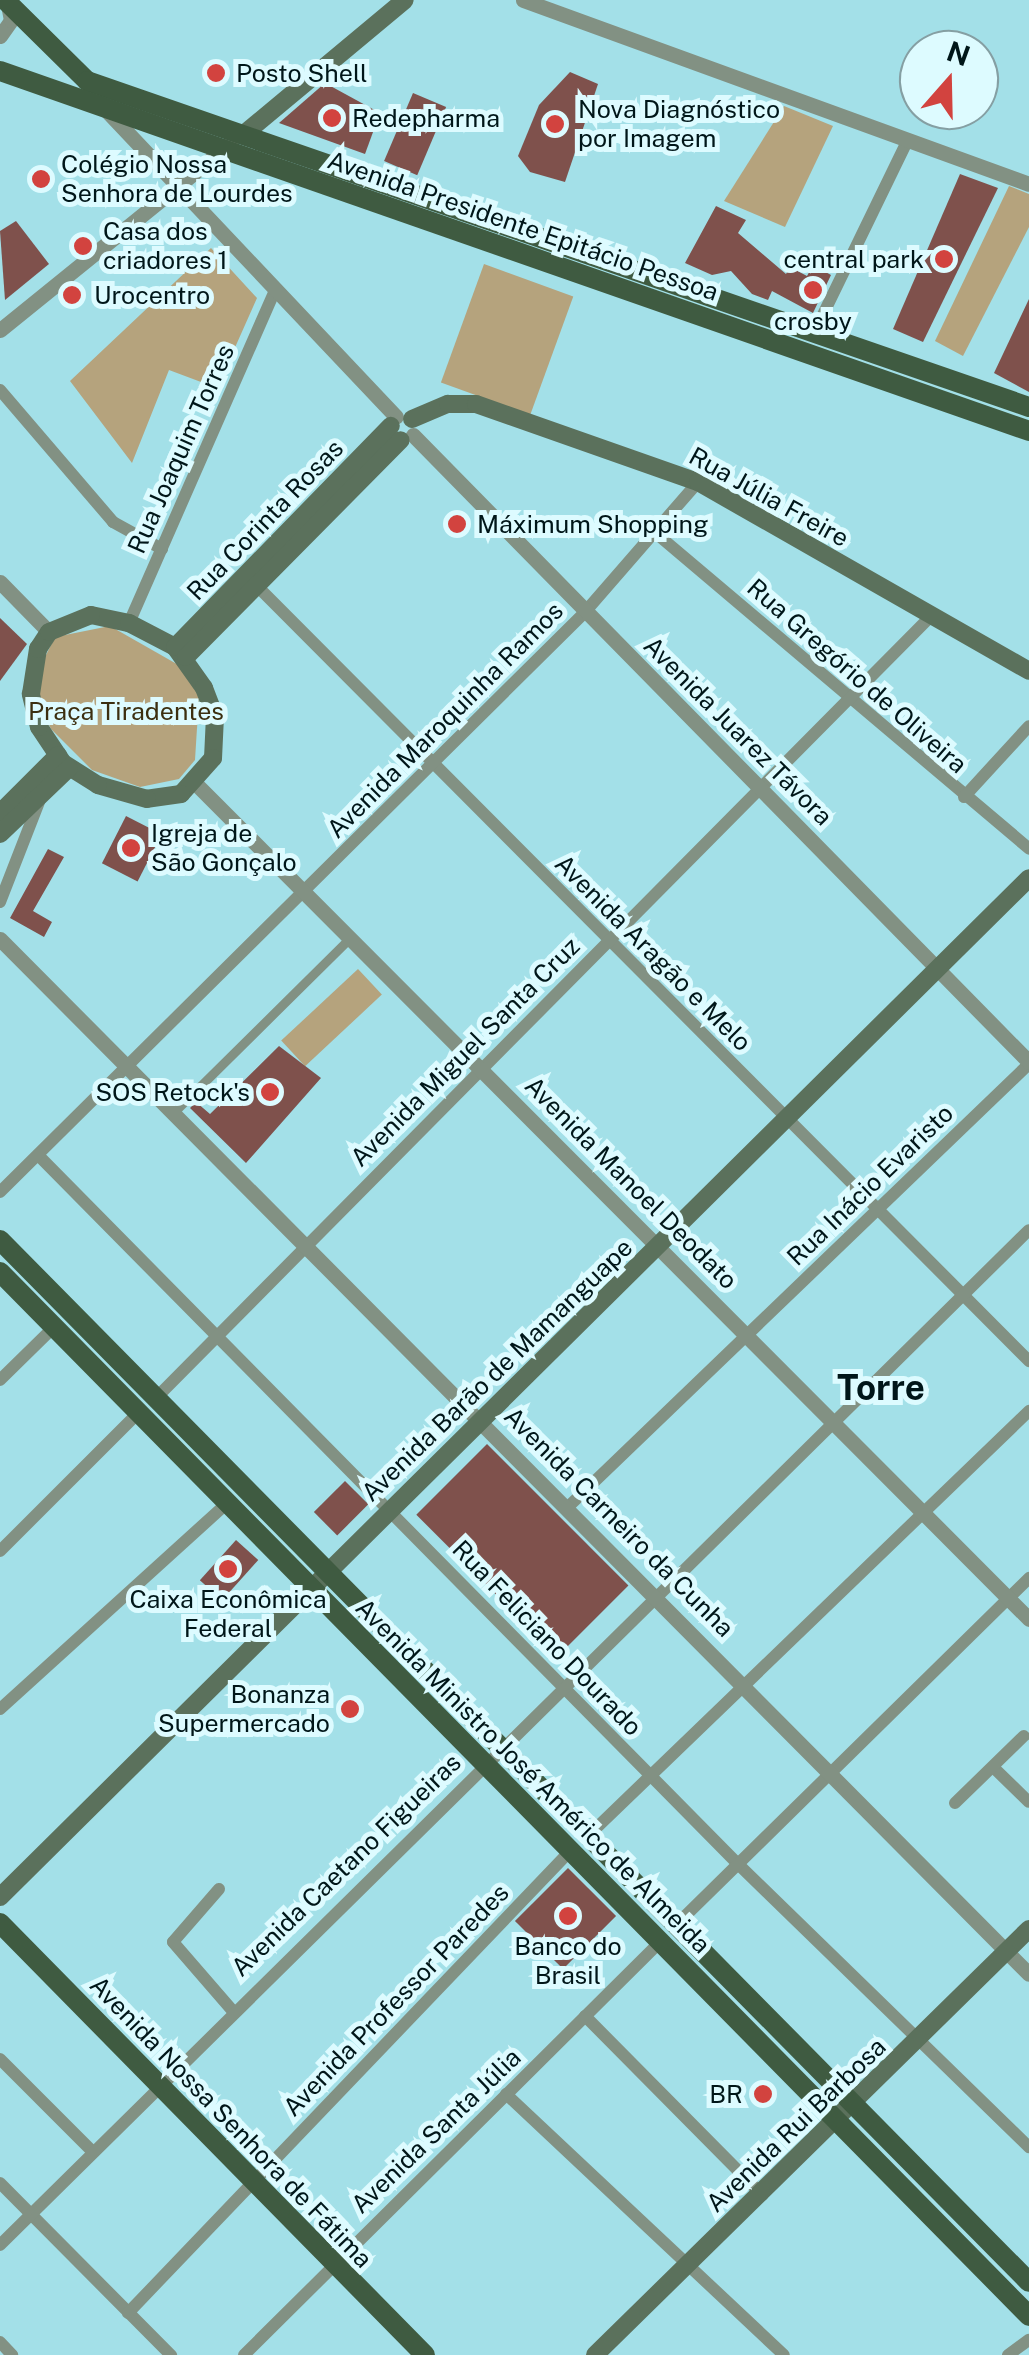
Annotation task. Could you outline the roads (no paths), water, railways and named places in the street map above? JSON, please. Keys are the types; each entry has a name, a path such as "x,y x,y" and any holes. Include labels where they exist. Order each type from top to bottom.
{"main road":[{"path":"244,134 405,0"},
{"name":"Avenida Presidente Epitácio Pessoa","path":"7,2 87,80 816,329 1029,407"},
{"name":"Avenida Presidente Epitácio Pessoa","path":"0,71 1029,431"},
{"name":"Rua Júlia Freire","path":"403,428 448,404 476,404 698,482 1029,671"},
{"name":"Rua Corinta Rosas","path":"180,652 403,428"},
{"path":"91,615 129,623 180,652 214,716 214,758 197,784 147,799 63,762 31,694 32,667 50,632 91,615"},
{"path":"0,834 42,796 63,762"},
{"path":"0,813 63,762"},
{"name":"Avenida Barão de Mamanguape","path":"0,1897 312,1590 480,1417 659,1248 1029,878"},
{"name":"Avenida Ministro José Américo de Almeida","path":"0,1240 160,1394 677,1924 1029,2316"},
{"name":"Avenida Ministro José Américo de Almeida","path":"0,1272 662,1940 1029,2282"},
{"name":"Avenida Nossa Senhora de Fátima","path":"0,1923 159,2082 416,2352"},
{"name":"Avenida Rui Barbosa","path":"595,2355 1029,1929"}],"street":[{"path":"523,0 1029,184"},
{"path":"0,36 10,20 7,2"},
{"name":"Avenida Juarez Távora","path":"103,108 403,428 940,968 1029,1063"},
{"path":"0,330 244,134"},
{"path":"816,329 907,142"},
{"name":"Rua Joaquim Torres","path":"129,623 274,293"},
{"path":"0,390 112,522 162,550"},
{"name":"Avenida Maroquinha Ramos","path":"0,1192 585,612 658,535 698,482"},
{"name":"Rua Gregório de Oliveira","path":"658,535 1029,849"},
{"path":"0,582 50,632"},
{"name":"Avenida Aragão e Melo","path":"253,582 606,942 1029,1360"},
{"name":"Avenida Miguel Santa Cruz","path":"160,1394 931,616"},
{"path":"964,797 1029,726"},
{"name":"Avenida Manoel Deodato","path":"197,784 1029,1619"},
{"path":"0,902 42,796"},
{"path":"175,1111 352,936"},
{"name":"Avenida Carneiro da Cunha","path":"0,938 308,1242 1029,1974"},
{"name":"Rua Inácio Evaristo","path":"569,1506 1029,1063"},
{"name":"Rua Feliciano Dourado","path":"38,1155 218,1332 738,1866 1029,2147"},
{"name":"Avenida Caetano Figueiras","path":"0,2245 231,2009 502,1744 660,1597 1029,1230"},
{"path":"0,1380 54,1328"},
{"path":"590,1834 1029,1411"},
{"path":"0,1550 139,1412"},
{"path":"0,1710 228,1502"},
{"path":"677,1924 833,1776 1029,1578"},
{"path":"955,1803 1024,1736"},
{"path":"992,1767 1029,1802"},
{"name":"Avenida Professor Paredes","path":"128,2312 572,1849"},
{"path":"219,1889 173,1938 231,2009"},
{"name":"Avenida Santa Júlia","path":"244,2355 662,1940"},
{"path":"585,2016 762,2195"},
{"path":"0,2059 92,2150"},
{"path":"506,2094 784,2355"},
{"path":"0,2184 170,2355"},
{"path":"1008,2355 1029,2340"},
{"path":"0,2342 12,2355"}],"place":[{"name":"Posto Shell","path":"216,73"},
{"name":"Redepharma","path":"332,118"},
{"name":"Nova Diagnóstico por Imagem","path":"555,124"},
{"name":"Colégio Nossa Senhora de Lourdes","path":"41,179"},
{"name":"Casa dos criadores 1","path":"83,246"},
{"name":"central park","path":"944,259"},
{"name":"crosby","path":"813,290"},
{"name":"Urocentro","path":"72,295"},
{"name":"Máximum Shopping","path":"457,524"},
{"name":"Igreja de São Gonçalo","path":"131,848"},
{"name":"SOS Retock's","path":"270,1092"},
{"name":"Caixa Econômica Federal","path":"228,1569"},
{"name":"Bonanza Supermercado","path":"350,1709"},
{"name":"Banco do Brasil","path":"568,1916"},
{"name":"BR","path":"763,2094"}],"district":[{"name":"Torre","path":"881,1388"}],"park label":[{"name":"Praça Tiradentes","path":"126,711"}]}
